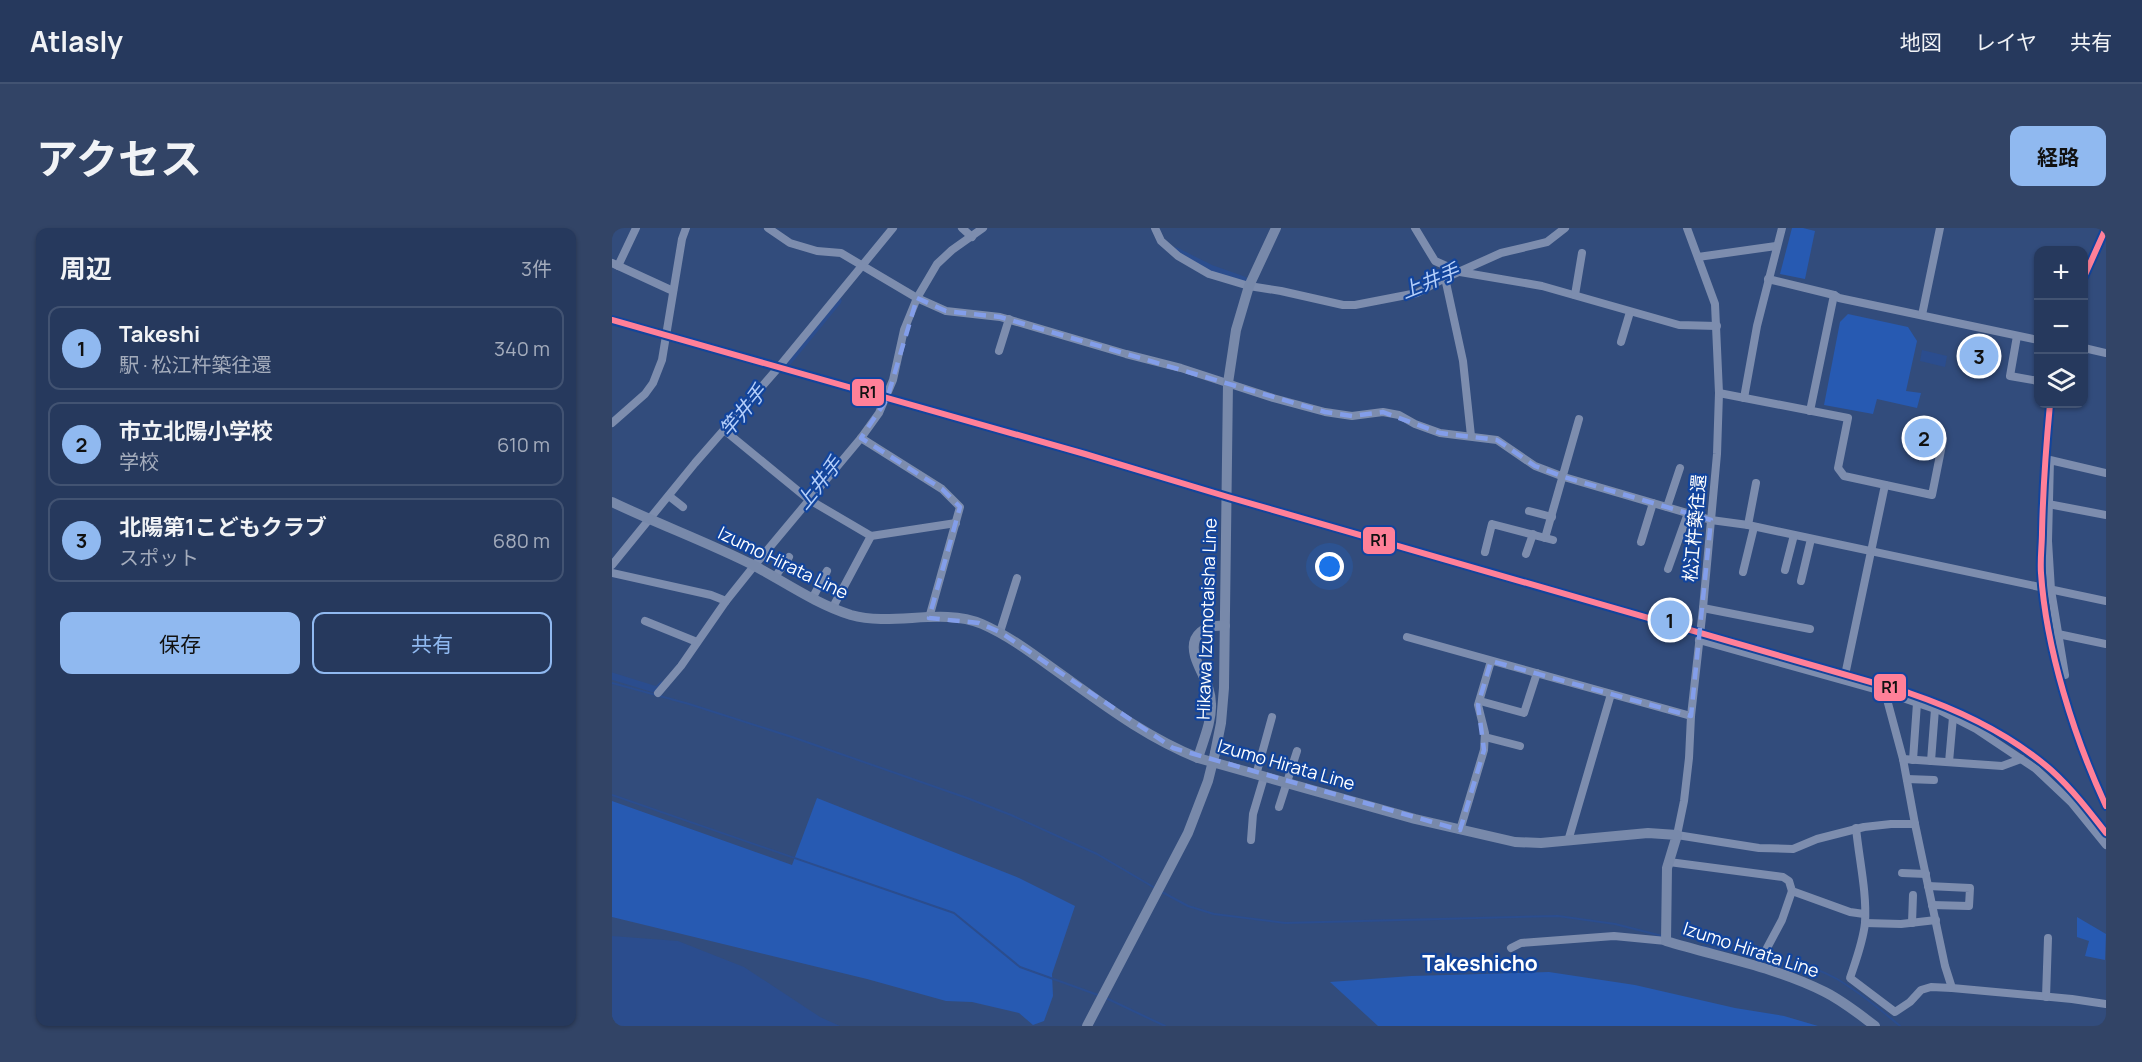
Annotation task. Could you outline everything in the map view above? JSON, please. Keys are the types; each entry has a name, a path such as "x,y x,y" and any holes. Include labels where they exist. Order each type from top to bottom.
{"main road":[{"name":"Hikawa Izumotaisha Line","path":"1087,1026 1188,833 1208,781 1215,753 1221,723 1224,688 1228,383 1236,330 1249,286 1276,228"},
{"name":"Izumo Hirata Line","path":"612,502 754,566 850,615 888,620 929,618 961,620 979,623 1000,632 1126,722 1173,748 1198,758 1460,830 1515,842 1540,843 1648,833 1677,835 1667,868 1667,937 1812,986 1840,1001 1875,1026"},
{"path":"1198,758 1212,708 1211,692 1195,656 1195,640 1206,627 1225,626"}],"street":[{"path":"636,228 615,264 673,291"},
{"path":"612,423 645,394 653,383 662,360 682,238 686,228"},
{"path":"768,228 790,243 817,251 841,253 917,298 946,311 1009,320 1181,368 1273,398 1325,412 1352,416 1383,412 1400,415 1415,424 1440,433 1497,440 1535,466 1564,477 1711,519 2106,601"},
{"path":"612,566 893,228"},
{"path":"962,228 972,237"},
{"path":"658,693 681,666 726,601 808,499 861,438 886,399 893,380 903,330 917,298 937,264 983,228"},
{"path":"1155,228 1161,241 1178,256 1209,274 1249,286 1343,305 1355,305 1417,293 1445,278 1501,254 1547,242 1565,228"},
{"path":"1415,228 1435,261 1460,272 1542,286 1679,325 1717,326"},
{"name":"松江杵築往還","path":"1677,835 1689,758 1690,716 1703,608 1717,454 1719,393 1715,304 1687,228"},
{"path":"1743,398 1768,279 1782,228"},
{"path":"1922,315 1940,228"},
{"path":"1698,257 1776,246"},
{"path":"1575,295 1582,253"},
{"path":"1445,278 1463,361 1471,436"},
{"path":"1768,279 1839,298 2034,339"},
{"path":"1810,411 1834,295"},
{"path":"1621,342 1630,312"},
{"path":"999,351 1009,320"},
{"path":"2017,336 2010,376 2034,380"},
{"path":"2088,349 2106,353"},
{"path":"1719,393 1848,418 1838,468 1844,476 1932,495 1943,440"},
{"path":"1485,552 1492,524 1549,539 1552,517 1579,419"},
{"path":"724,430 808,499 871,536 956,523"},
{"path":"861,438 942,489 960,507 929,618"},
{"path":"2065,675 2051,590 2048,541 2050,460 2106,471"},
{"path":"1667,507 1680,468"},
{"path":"1743,572 1756,483"},
{"path":"1845,680 1885,485"},
{"path":"669,496 683,507"},
{"path":"1641,543 1653,503"},
{"path":"2048,504 2106,515"},
{"path":"1529,511 1552,517"},
{"path":"1668,569 1688,513"},
{"path":"1526,554 1533,534"},
{"path":"1785,570 1794,535"},
{"path":"833,607 871,536"},
{"path":"1801,581 1811,539"},
{"path":"775,578 789,557"},
{"path":"813,597 826,571"},
{"path":"612,573 711,595 726,601"},
{"path":"1000,632 1017,578"},
{"path":"1703,608 1810,629"},
{"path":"645,621 697,642"},
{"path":"2058,634 2106,644"},
{"path":"1407,637 1690,716"},
{"path":"1698,640 1885,692 1953,717 1976,729 2036,769 2071,802 2106,845"},
{"path":"1460,830 1484,750 1485,737 1478,705 1491,661"},
{"path":"1479,701 1524,713 1537,673"},
{"path":"1885,692 1903,759 1932,905 1952,988"},
{"path":"1568,841 1611,694"},
{"path":"1913,760 1917,703"},
{"path":"1932,761 1935,709"},
{"path":"1251,840 1253,814 1272,717"},
{"path":"1949,762 1953,717"},
{"path":"1485,737 1520,746"},
{"path":"1279,807 1297,751"},
{"path":"1903,759 2002,766 2021,759"},
{"path":"1906,779 1934,780"},
{"path":"1677,835 1760,848 1793,849 1817,838 1856,828 1915,824"},
{"path":"1856,828 1865,899 1860,947 1850,978 1894,1012 1910,1002 1921,990 1931,987 2106,1004"},
{"path":"1669,862 1783,877 1789,881 1792,891 1782,920 1767,948"},
{"path":"1902,873 1926,874"},
{"path":"1928,886 1970,888 1969,906 1932,905"},
{"path":"1792,891 1864,918 1912,923 1936,920"},
{"path":"1912,923 1913,895"},
{"path":"1511,948 1521,943 1614,936 1667,937"},
{"path":"2046,997 2048,938"}],"highlighted area":[{"path":"917,298 946,311 1000,317 1325,412 1352,416 1383,412 1440,433 1497,440 1535,466 1564,477 1711,520 1691,716 1491,661 1478,705 1484,750 1460,830 1173,748 1000,632 979,623 929,618 960,507 942,489 861,438 887,399"}],"shaded area":[{"path":"1792,228 1815,231 1805,279 1780,274"},
{"path":"1848,314 1908,327 1917,341 1906,391 1921,393 1917,408 1877,399 1873,414 1824,405 1840,322"},
{"path":"1922,350 1947,356 1945,367 1920,361"},
{"path":"817,798 1019,878 1075,906 1052,974 1053,996 1044,1021 1033,1025 1019,1013 972,1002 946,1001 867,979 612,917 612,801 792,865"},
{"path":"2077,917 2106,934 2105,960 2085,956 2089,941 2077,937"},
{"path":"612,936 678,941 744,967 820,1017 840,1026 612,1026"},
{"path":"1549,972 1635,985 1735,1008 1784,1016 1818,1026 1378,1026 1330,982 1411,976"}],"waterway":[{"name":"上井手","path":"1176,251 1210,268 1244,280"},
{"name":"竿井手","path":"784,367 838,301"},
{"name":"上井手","path":"612,676 657,690 662,685"},
{"path":"612,683 689,704 795,738 967,798 1097,854 1155,888"},
{"path":"612,795 954,913 1020,967 1098,995"},
{"path":"1162,892 1188,906 1214,914 1285,923 1558,916 1615,924 1662,936"},
{"path":"1703,946 1789,962 1822,972 1853,989 1900,1026"},
{"path":"1106,998 1165,1026"}],"transit line":[{"name":"R1","path":"2088,268 2106,228"},
{"name":"R1","path":"612,320 1085,454 1909,693 1947,707 1984,725 2035,757 2059,777 2106,833"},
{"name":"R1","path":"2050,408 2041,557 2044,602 2063,692 2083,751 2106,806"}],"place":[{"name":"北陽第1こどもクラブ","path":"1979,356"},
{"name":"市立北陽小学校","path":"1924,438"},
{"name":"Takeshi","path":"1670,620"}],"district":[{"name":"Takeshicho","path":"1480,964"}]}
